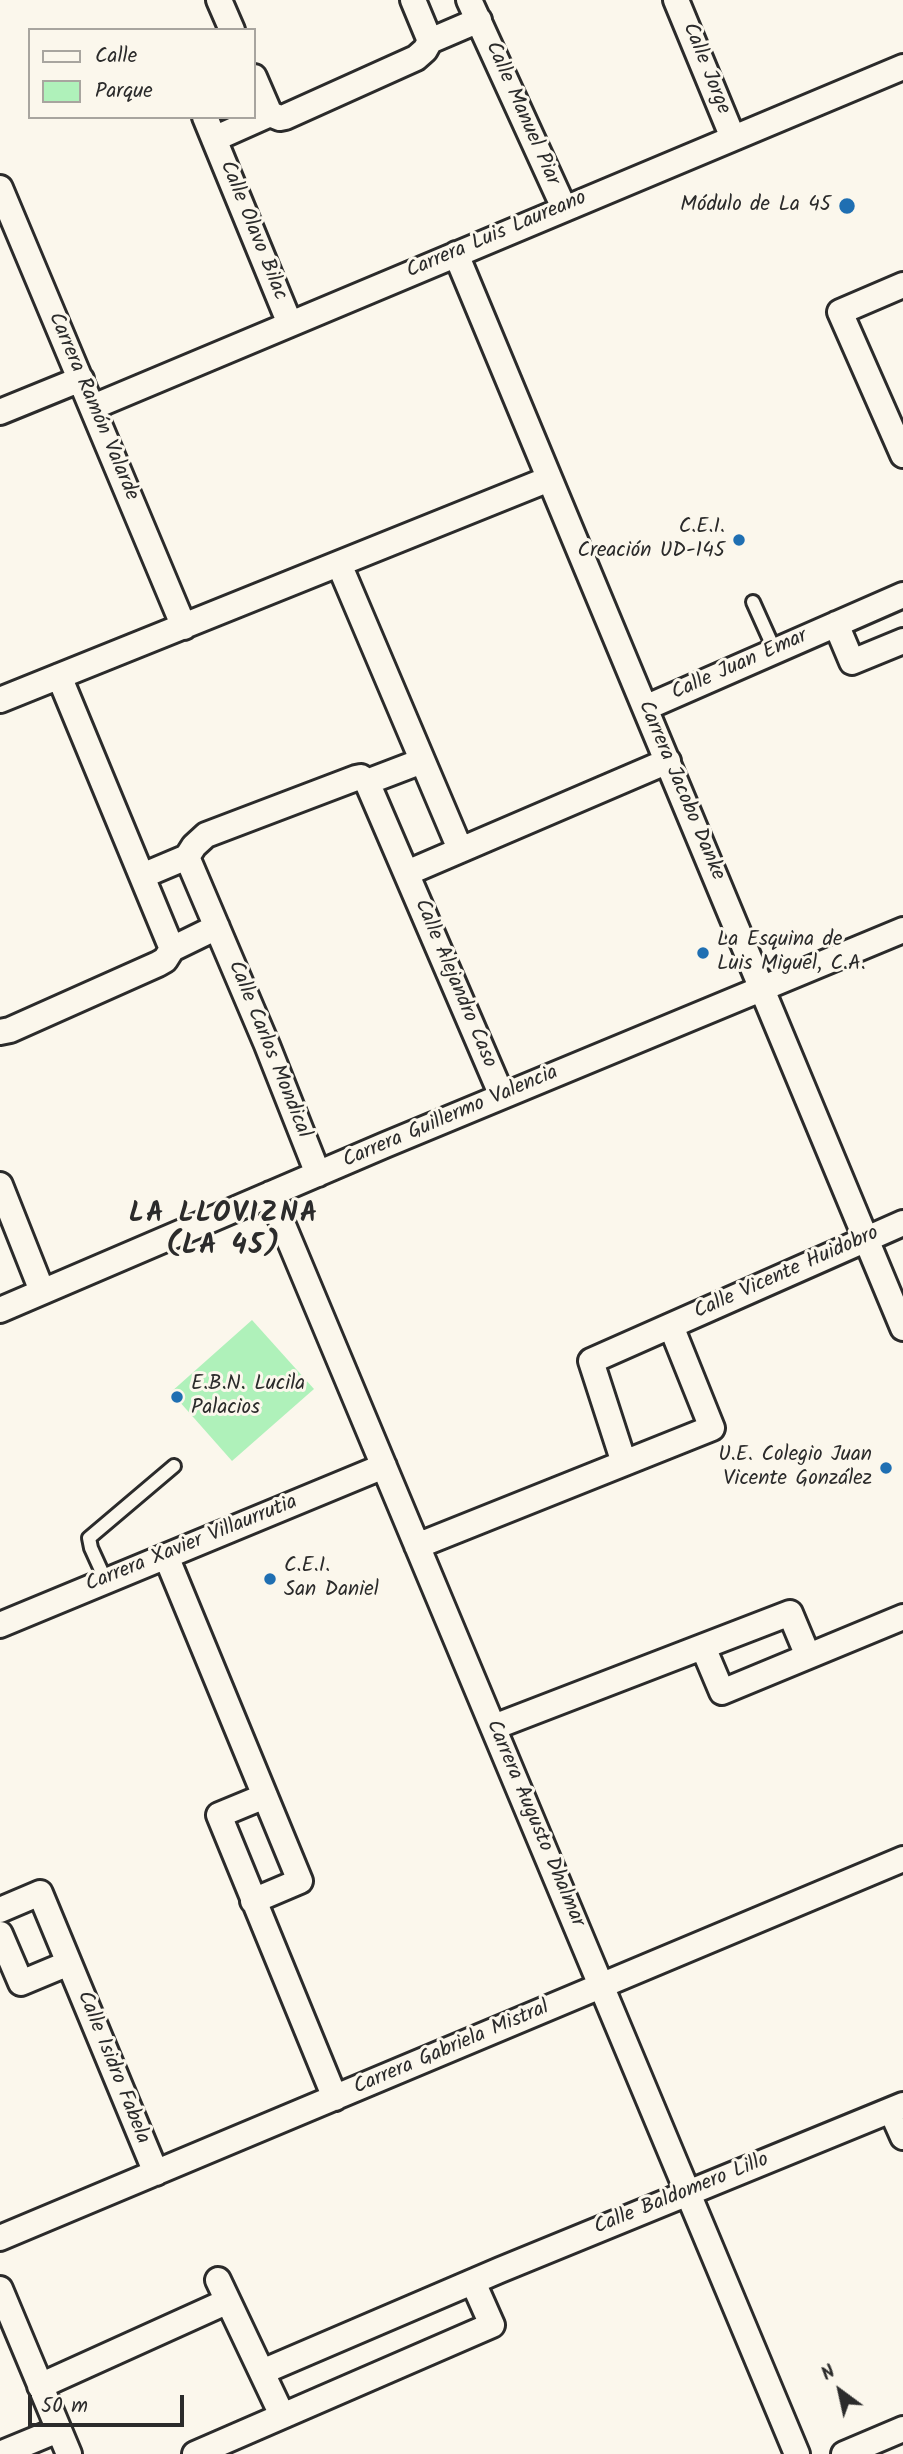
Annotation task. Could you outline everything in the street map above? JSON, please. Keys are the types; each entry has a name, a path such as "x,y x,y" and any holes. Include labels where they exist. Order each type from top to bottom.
{"street":[{"path":"219,0 231,28"},
{"path":"413,0 430,41"},
{"name":"Calle Jorge","path":"676,0 733,138"},
{"name":"Calle Manuel Piar","path":"270,114 285,117 404,64 419,56 430,41 474,10 564,208"},
{"name":"Carrera Luis Laureano","path":"93,407 903,67"},
{"path":"256,82 270,114"},
{"name":"Calle Olavo Bilac","path":"256,117 270,114"},
{"name":"Calle Olavo Bilac","path":"248,119 209,128 290,324"},
{"name":"Carrera Ramón Valarde","path":"1,193 184,627"},
{"name":"Carrera Jacobo Danke","path":"456,254 903,1328"},
{"path":"903,285 840,312 903,455"},
{"path":"0,412 81,379"},
{"path":"0,700 549,479"},
{"path":"339,564 460,849"},
{"name":"Calle Juan Emar","path":"645,708 903,594"},
{"name":"Calle Juan Emar","path":"835,624 852,662 903,641"},
{"path":"59,677 172,949"},
{"path":"142,876 187,857 206,835 356,778 360,777 367,782 422,761"},
{"name":"Calle Alejandro Caso","path":"407,873 667,761"},
{"name":"Calle Alejandro Caso","path":"367,782 502,1096"},
{"name":"Calle Carlos Mondical","path":"187,857 267,1045 318,1174"},
{"path":"0,1032 10,1030 158,964 165,960 172,949 217,927"},
{"name":"Carrera Guillermo Valencia","path":"0,1310 502,1096 903,930"},
{"path":"0,1185 42,1291"},
{"name":"Carrera Augusto Dhalmar","path":"270,1194 797,2454"},
{"name":"Calle Vicente Huidobro","path":"624,1463 591,1361 903,1223"},
{"name":"Calle Vicente Huidobro","path":"417,1546 712,1428 671,1326"},
{"name":"Carrera Xavier Villaurrutia","path":"0,1625 384,1466"},
{"path":"166,1556 300,1881 253,1901"},
{"path":"494,1727 790,1613 808,1656"},
{"path":"704,1647 722,1692 903,1618"},
{"path":"265,1796 219,1815 335,2098"},
{"name":"Carrera Gabriela Mistral","path":"0,2238 903,1859"},
{"name":"Calle Isidro Fabela","path":"0,1910 40,1893 156,2173"},
{"path":"0,1934 21,1983 69,1963"},
{"name":"Calle Baldomero Lillo","path":"262,2372 897,2107 903,2137"},
{"path":"195,2454 492,2325 473,2282"},
{"path":"0,2289 69,2454"},
{"path":"40,2386 223,2290 282,2415"},
{"path":"844,2454 903,2428"},
{"path":"0,2454 58,2430"}],"lane":[{"path":"753,602 775,651"},
{"path":"106,1581 90,1548 89,1538 174,1466"}],"green space":[{"path":"252,1320 314,1389 232,1461 171,1392"}],"place":[{"name":"Módulo de La 45","path":"847,206"},
{"name":"C.E.I. Creación UD-145","path":"739,540"},
{"name":"La Esquina de Luis Miguel, C.A.","path":"703,953"},
{"name":"E.B.N. Lucila Palacios","path":"177,1397"},
{"name":"U.E. Colegio Juan Vicente González","path":"886,1468"},
{"name":"C.E.I. San Daniel","path":"270,1579"}],"district":[{"name":"LA LLOVIZNA (LA 45)","path":"224,1232"}]}
